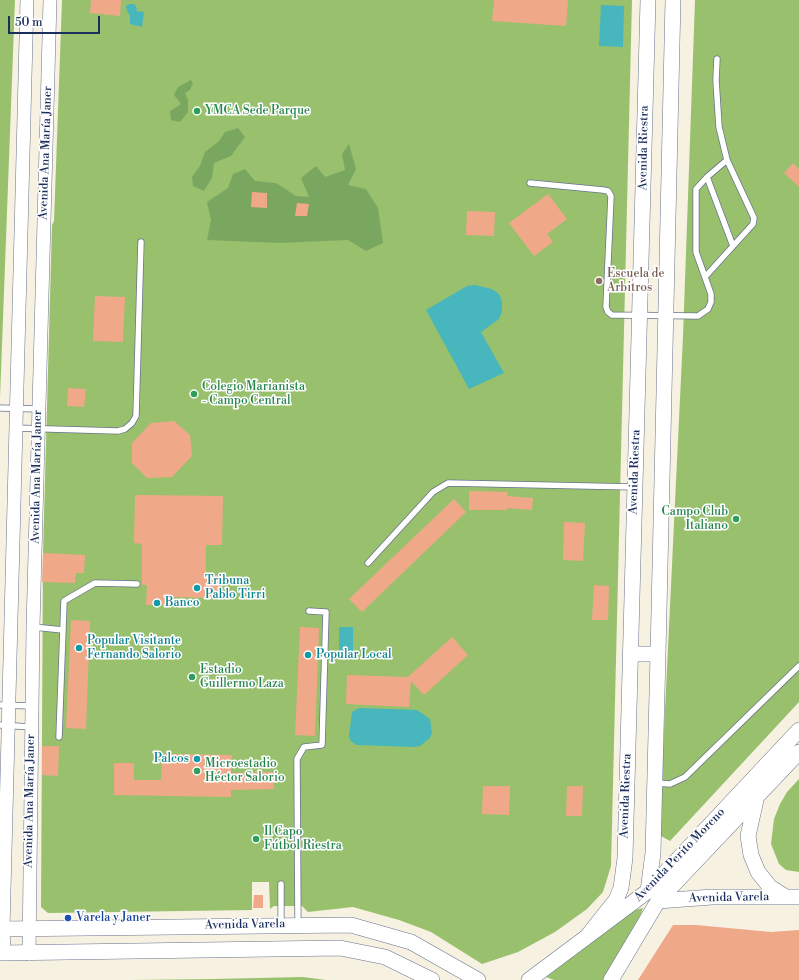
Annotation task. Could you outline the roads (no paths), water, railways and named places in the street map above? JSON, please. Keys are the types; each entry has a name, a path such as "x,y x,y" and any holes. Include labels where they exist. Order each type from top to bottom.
{"main road":[{"name":"Avenida Riestra","path":"589,934 616,900 621,888 624,873 648,0"},
{"path":"653,896 673,0"},
{"path":"630,654 658,654"},
{"name":"Avenida Perito Moreno","path":"612,980 653,896 676,861 799,730"},
{"name":"Avenida Perito Moreno","path":"529,980 589,934 653,896 757,796 799,752"},
{"path":"757,796 748,836 751,855 758,872 770,887 793,897"},
{"path":"653,853 656,859 662,863 676,861"},
{"name":"Avenida Varela","path":"653,896 793,897"},
{"name":"Avenida Varela","path":"2,929 351,925 411,942 478,980"},
{"name":"Avenida Varela","path":"2,953 29,954 340,948 385,957 432,980"}],"street":[{"name":"Avenida Ana María Janer","path":"2,953 4,705 12,550 26,0"},
{"name":"Avenida Ana María Janer","path":"29,954 28,928 33,627 50,0"},
{"path":"12,550 23,545 27,547 35,557"}],"lane":[{"path":"704,277 749,229 753,224 754,218 728,160 719,127 716,80 717,59"},
{"path":"530,183 608,191 611,196 606,307 608,312 612,315 698,316 708,309 711,302 710,294 696,252 696,189 707,177 728,160"},
{"path":"707,177 734,246"},
{"path":"15,428 118,431 125,429 136,416 141,242"},
{"path":"0,408 38,409"},
{"path":"368,563 433,492 448,483 634,487"},
{"path":"59,737 64,601 95,583 137,584"},
{"path":"298,925 297,759 304,747 322,745 326,612 309,611"},
{"path":"33,627 63,630"},
{"path":"655,782 670,784 685,777 799,666"},
{"path":"4,705 32,706"},
{"path":"4,725 31,726"},
{"path":"281,884 281,925"}],"water":[{"path":"134,4 137,8 136,11 144,12 142,27 130,24 130,16 126,6"},
{"path":"601,5 624,6 623,47 599,46"},
{"path":"475,285 492,289 499,294 502,301 502,312 499,319 481,332 504,373 469,389 426,310 467,286"},
{"path":"339,627 353,627 353,657 339,656"},
{"path":"359,708 417,710 430,719 432,733 430,738 420,746 356,745 350,740 349,736 352,712"}],"place":[{"name":"YMCA Sede Parque","path":"197,111"},
{"name":"Escuela de Arbitros","path":"599,281"},
{"name":"Colegio Marianista - Campo Central","path":"194,394"},
{"name":"Campo Club Italiano","path":"736,519"},
{"name":"Tribuna Pablo Tirri","path":"197,588"},
{"name":"Banco","path":"157,603"},
{"name":"Popular Visitante Fernando Salorio","path":"79,648"},
{"name":"Popular Local","path":"308,655"},
{"name":"Estadio Guillermo Laza","path":"192,677"},
{"name":"Palcos","path":"197,759"},
{"name":"Microestadio Héctor Salorio","path":"197,771"},
{"name":"Il Capo Fútbol Riestra","path":"256,839"},
{"name":"Varela y Janer","path":"68,918"}]}
